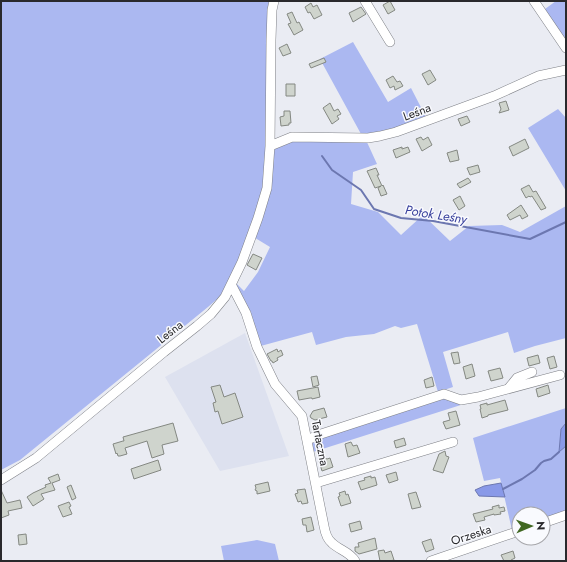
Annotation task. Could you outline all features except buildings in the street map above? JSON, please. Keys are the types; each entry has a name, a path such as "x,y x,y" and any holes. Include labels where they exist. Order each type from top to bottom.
{"street":[{"name":"Leśna","path":"1,480 36,458 197,326 219,305 232,286 263,202 268,175 270,146 272,10 274,1"},
{"path":"365,1 390,42"},
{"path":"534,1 566,48"},
{"name":"Leśna","path":"270,146 292,137 362,138 396,132 494,96 538,76 566,70"},
{"name":"Tartaczna","path":"232,286 246,313 257,347 275,384 302,416 324,526 329,540 332,544 351,555 355,561"},
{"path":"508,389 517,378 532,372"},
{"path":"307,440 321,434 444,394 462,400 478,398 560,375"},
{"path":"316,483 453,442"},
{"path":"551,520 566,515"},
{"name":"Orzeska","path":"431,561 511,534"}],"shaded area":[{"path":"1,1 274,1 271,146 292,137 366,140 377,164 353,172 351,204 378,212 401,235 423,215 450,241 469,226 502,225 520,232 566,206 566,338 514,353 508,332 443,352 453,387 438,392 417,324 401,328 395,326 374,334 346,337 316,345 312,332 257,347 231,287 20,460 1,470","holes":["252,236 270,247 258,272 244,291 234,281"]},
{"path":"556,1 566,1 566,44 545,9"},
{"path":"353,42 388,102 411,88 427,119 394,130 361,134 320,59"},
{"path":"558,109 566,118 566,191 528,128"},
{"path":"245,333 289,456 220,471 165,377"},
{"path":"444,396 464,404 313,452 311,444 319,439"},
{"path":"566,408 566,423 561,429 559,452 566,446 566,511 551,516 551,506 511,506 511,526 500,478 484,481 473,438"},
{"path":"566,423 566,446 559,452 561,429"},
{"path":"501,483 505,497 479,496 475,490 484,486"},
{"path":"257,540 275,544 279,561 224,561 221,546"}],"waterway":[{"name":"Potok Leśny","path":"322,156 332,170 361,190 374,209 401,218 433,221 530,239 566,222"},
{"path":"503,489 522,479 535,470 541,463 551,459 559,452"}]}
